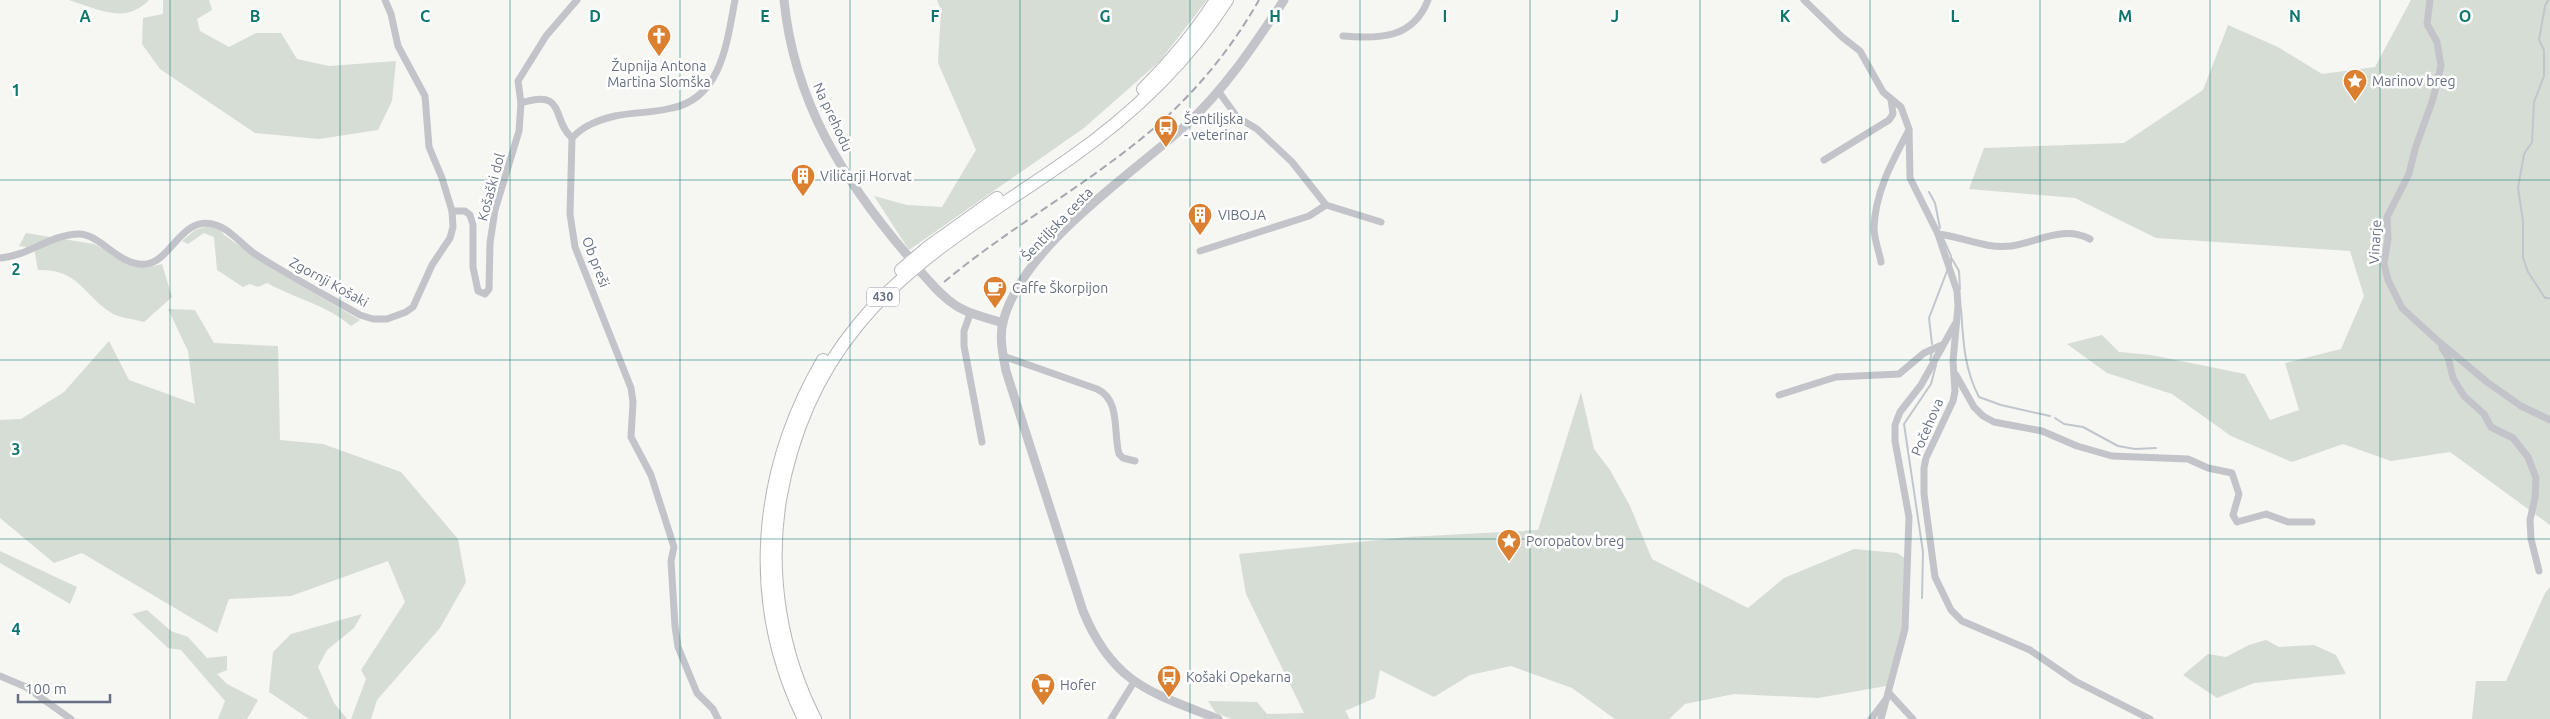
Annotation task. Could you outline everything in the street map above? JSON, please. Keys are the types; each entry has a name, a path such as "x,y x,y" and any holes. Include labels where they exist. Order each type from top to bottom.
{"highway":[{"name":"430","path":"804,719 782,667 772,624 766,550 768,517 781,451 793,416 812,378 844,329 888,280 927,248 1085,137 1133,98 1168,64 1201,23 1216,0"},
{"name":"430","path":"815,719 791,664 780,613 776,571 777,518 786,464 803,416 830,363 857,326 907,276 978,221 1106,132 1141,103 1174,71 1209,28 1226,0"}],"street":[{"name":"Zgornji Košaki","path":"0,258 43,246 58,238 80,234 98,240 107,250 120,257 135,263 147,264 157,260 178,237 190,229 209,223 218,225 244,246 286,274 360,315 373,320 387,319 406,312 417,301 432,265 450,238 452,211 442,178 429,147 425,96 398,46 391,14 385,0"},
{"name":"Košaški dol","path":"452,211 465,210 470,215 475,282 478,291 485,294 488,289 490,243 495,210 519,131 521,103 518,81 521,73 546,36 577,0"},
{"path":"521,103 536,99 550,102 559,112 564,129 572,138 579,131 602,120 629,113 673,108 694,100 713,81 720,66 736,0"},
{"name":"Na prehodu","path":"784,0 786,20 801,80 821,131 866,206 908,256"},
{"name":"Šentiljska cesta","path":"1218,719 1134,682 1119,670 1098,643 1084,612 1003,356 1003,323 1012,296 1043,254 1094,204 1186,124 1219,92 1236,72 1284,0"},
{"path":"1343,36 1372,38 1399,32 1420,17 1428,0"},
{"path":"1804,0 1842,37 1860,51 1868,62 1879,85 1901,107 1909,129 1910,178 1938,234 1957,291 1954,373"},
{"name":"Vinarje","path":"2430,0 2427,24 2437,42 2441,66 2433,99 2414,149 2409,174 2387,217 2388,239 2384,264 2388,280 2398,303 2438,341 2514,401 2550,420"},
{"path":"1219,92 1237,117 1257,129 1292,162 1326,205 1380,222"},
{"path":"1824,160 1889,120 1893,114 1891,99"},
{"path":"1881,262 1874,228 1876,217 1889,165 1909,129"},
{"name":"Ob preši","path":"572,138 570,214 575,247 631,388 633,402 631,437 651,475 668,523 674,547 672,561 678,647 698,693 713,709 718,719"},
{"path":"1200,251 1309,216 1326,205"},
{"path":"1938,234 1992,246 2030,243 2062,232 2078,234 2090,239"},
{"path":"921,272 952,305 970,314 1003,323"},
{"path":"970,314 964,331 964,346 982,442"},
{"name":"Počehova","path":"1881,719 1890,694 1905,629 1908,525 1895,441 1895,425 1900,412 1921,385 1956,321"},
{"path":"2438,341 2448,357 2453,378 2464,396 2496,432 2504,432 2513,438 2528,457 2536,478 2535,498 2530,520 2531,539 2539,571"},
{"path":"1779,395 1836,377 1899,374 1924,353 1942,345"},
{"path":"1003,356 1097,389 1108,395 1114,413 1119,454 1123,458 1135,461"},
{"name":"Počehova","path":"1954,373 1974,407 1983,416 1994,422 2042,431 2077,446 2112,456 2188,459 2208,468 2232,473 2239,494 2233,515 2237,522 2266,514 2288,522 2312,522"},
{"name":"Počehova","path":"1954,373 1953,401 1926,458 1924,468 1928,532 1935,577 1951,610 1962,621 2030,650 2075,681 2150,719"},
{"path":"0,676 26,687 71,719"},
{"path":"1111,719 1134,682"},
{"path":"1871,719 1890,694 1913,719"}],"shaded area":[{"path":"69,0 149,0 140,8 130,12 111,13"},
{"path":"163,0 209,0 212,10 197,19 200,31 229,47 256,33 281,33 297,59 329,66 396,61 392,101 378,130 319,139 255,133 160,69 142,44 143,18 163,14"},
{"path":"937,0 1207,0 1160,61 1084,128 909,250 874,196 907,205 942,207 976,150 938,63 941,10"},
{"path":"2411,0 2550,0 2550,525 2450,452 2391,461 2343,444 2292,462 2231,436 2172,394 2107,373 2067,344 2102,335 2119,352 2151,355 2245,374 2270,420 2299,410 2285,363 2341,349 2364,296 2350,251 2156,238 2075,198 1969,189 1984,148 2124,143 2203,90 2228,25 2278,47 2322,74 2375,67"},
{"path":"209,226 219,228 224,235 274,270 360,320 351,326 321,307 267,283 258,287 250,284 243,287 217,270 214,237 204,233 188,244 182,241 195,230"},
{"path":"26,233 94,244 134,266 146,268 162,264 172,297 144,322 113,314 71,278 62,273 38,270 34,248 19,246"},
{"path":"168,309 195,310 214,343 278,346 280,440 323,444 401,472 458,539 466,582 440,628 377,700 371,719 351,719 366,679 361,670 405,602 388,561 291,596 229,599 217,633 82,553 54,563 0,518 0,420 21,419 64,392 109,341 129,380 195,404 188,351"},
{"path":"1581,392 1594,449 1610,470 1630,506 1652,559 1748,608 1784,578 1854,549 1897,553 1908,560 1903,638 1892,685 1818,698 1734,694 1685,704 1669,719 1615,719 1572,688 1511,666 1470,675 1434,697 1380,670 1375,698 1345,711 1350,719 1232,719 1216,713 1208,701 1257,702 1267,714 1304,713 1246,594 1239,554 1408,537 1538,530"},
{"path":"0,551 77,587 70,604 0,563"},
{"path":"2550,587 2550,719 2472,719 2476,681 2506,681 2545,593"},
{"path":"147,610 171,631 188,637 207,658 227,656 227,670 217,674 227,684 258,700 247,719 218,719 225,701 181,650 168,648 132,614"},
{"path":"362,614 354,628 327,650 318,667 334,703 347,719 309,719 269,692 273,652 291,634"},
{"path":"2266,640 2279,647 2314,645 2336,655 2346,674 2254,683 2217,698 2183,675 2208,654 2226,657 2249,645"}],"waterway":[{"path":"2548,0 2545,6 2539,40 2544,50 2544,76 2534,102 2532,142 2524,154 2518,188 2523,221 2523,258 2528,272 2545,298 2550,298"},
{"path":"1929,192 1935,203 1940,228"},
{"path":"1942,236 1951,256 1951,265"},
{"path":"1952,259 1959,271 1960,289"},
{"path":"1932,344 1929,318 1947,271"},
{"path":"1961,308 1967,365 1979,397 2001,405 2050,416"},
{"path":"1930,360 1932,352"},
{"path":"1922,598 1923,552 1904,424 1931,384 1936,365"},
{"path":"2055,418 2064,424 2083,427 2118,446 2135,449 2156,448"}],"railway":[{"path":"944,282 995,243 1102,169 1169,115 1212,69 1237,36 1259,0"}],"place":[{"name":"Župnija Antona Martina Slomška","path":"659,57"},
{"name":"Marinov breg","path":"2355,102"},
{"name":"Šentiljska - veterinar","path":"1166,148"},
{"name":"Viličarji Horvat","path":"803,197"},
{"name":"VIBOJA","path":"1200,236"},
{"name":"Caffe Škorpijon","path":"995,309"},
{"name":"Poropatov breg","path":"1509,562"},
{"name":"Košaki Opekarna","path":"1169,698"},
{"name":"Hofer","path":"1043,706"}]}
